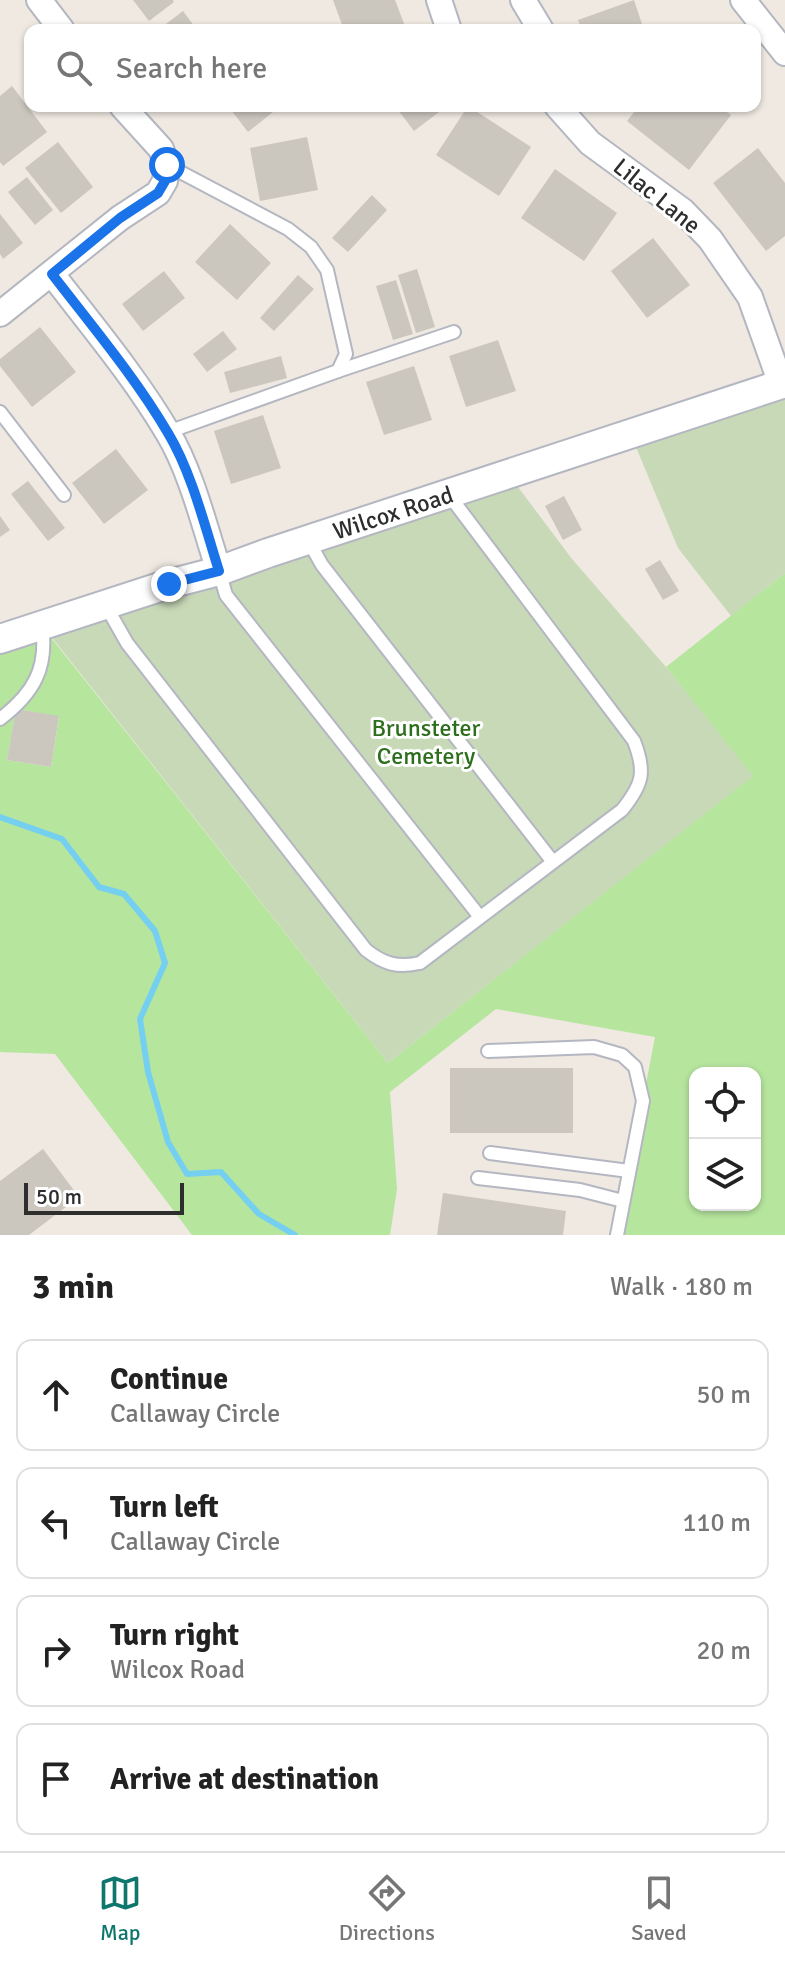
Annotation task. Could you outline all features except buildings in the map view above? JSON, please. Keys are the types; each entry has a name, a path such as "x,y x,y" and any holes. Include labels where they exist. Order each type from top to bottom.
{"street":[{"path":"39,0 57,24"},
{"path":"439,0 447,24"},
{"path":"523,0 537,24"},
{"path":"743,0 785,53"},
{"path":"0,314 120,218 158,193 165,181 167,165 161,149 127,112"},
{"name":"Lilac Lane","path":"562,112 590,143 683,211 710,239 750,297 783,383"},
{"path":"52,274 132,378 168,432 192,487 219,571"},
{"name":"Wilcox Road","path":"0,639 169,584 219,571 783,383"}],"lane":[{"path":"167,165 288,229 311,247 327,270 346,354 338,371"},
{"path":"168,432 454,332"},
{"path":"0,412 64,495"},
{"path":"106,606 127,643 366,950 381,962 402,967 420,963 622,810 642,777 641,760 634,741 449,495"},
{"path":"308,540 322,565 553,862"},
{"path":"219,571 226,595 480,917"},
{"path":"0,719 38,676 45,648 42,626"},
{"path":"488,1051 594,1047 622,1055 635,1067 643,1101 617,1235"},
{"path":"490,1153 629,1171"},
{"path":"478,1178 580,1190 623,1201"}],"green space":[{"path":"785,383 785,573 731,616 678,548 631,435"},
{"name":"Brunsteter Cemetery","path":"509,475 572,559 666,667 753,776 388,1063 43,626"},
{"path":"785,573 785,1235 617,1235 655,1037 496,1009 390,1092 397,1189 390,1235 192,1235 55,1054 0,1052 0,639 42,626 388,1063 752,776 666,667","holes":["16,709 59,717 51,767 7,760"]}],"waterway":[{"path":"0,817 62,839 99,887 124,894 155,931 165,963 140,1019 148,1072 168,1142 187,1174 221,1172 259,1214 295,1235"}],"route":[{"path":"167,165 165,181 158,193 120,218 52,274 132,378 168,432 192,487 219,571 169,584"}]}
